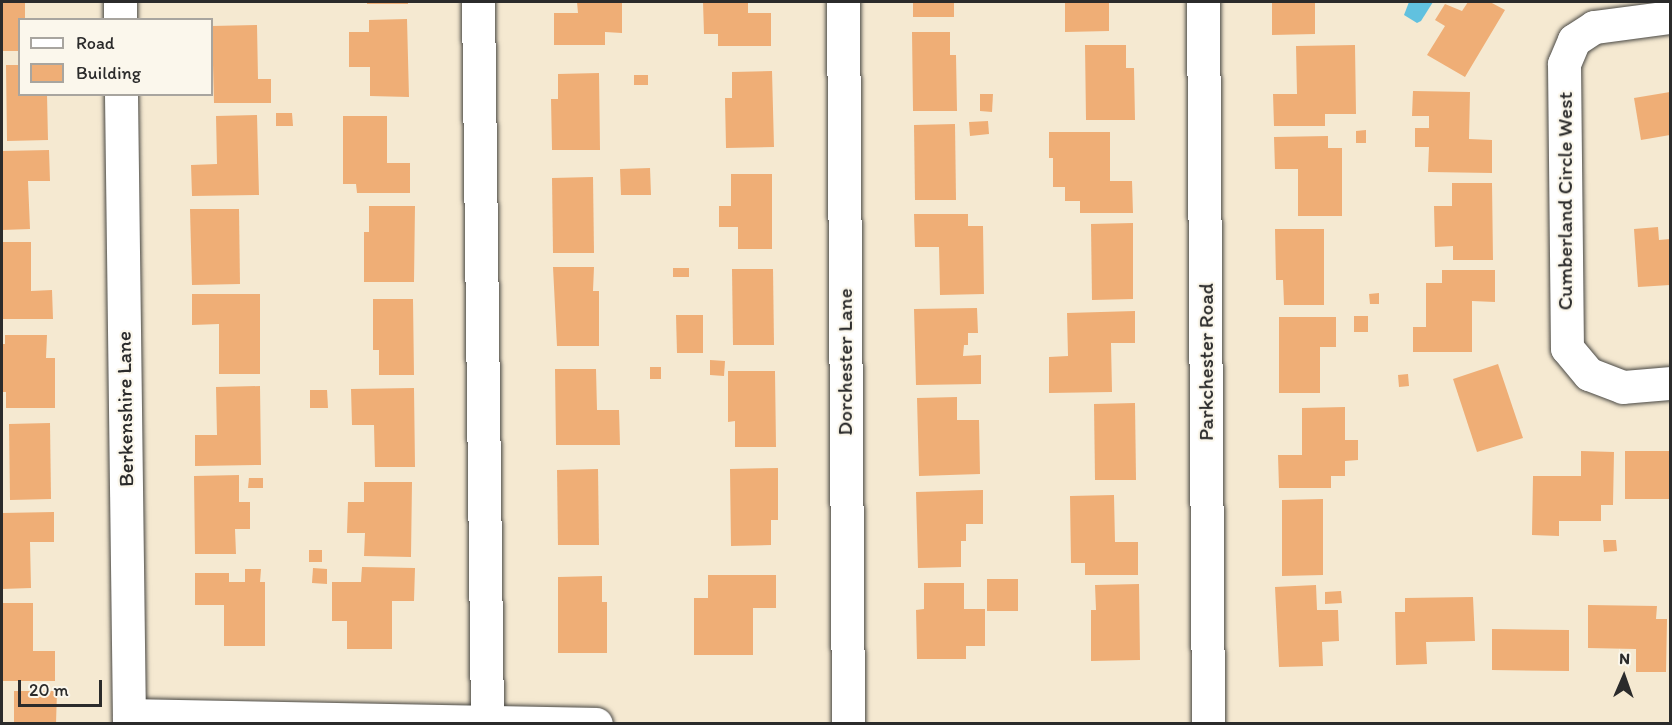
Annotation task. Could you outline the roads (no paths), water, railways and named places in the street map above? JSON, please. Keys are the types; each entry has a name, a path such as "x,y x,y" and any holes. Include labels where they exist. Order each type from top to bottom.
{"street":[{"path":"120,2 120,18"},
{"path":"478,2 487,721"},
{"name":"Dorchester Lane","path":"843,2 848,723"},
{"name":"Parkchester Road","path":"1203,2 1209,723"},
{"name":"Cumberland Circle West","path":"1671,17 1630,20 1594,27 1574,40 1564,64 1567,348 1589,374 1623,387 1671,383"},
{"name":"Berkenshire Lane","path":"121,96 129,719"},
{"path":"129,719 596,723"}],"water":[{"path":"1409,2 1433,2 1421,21 1417,23 1404,15"}]}
